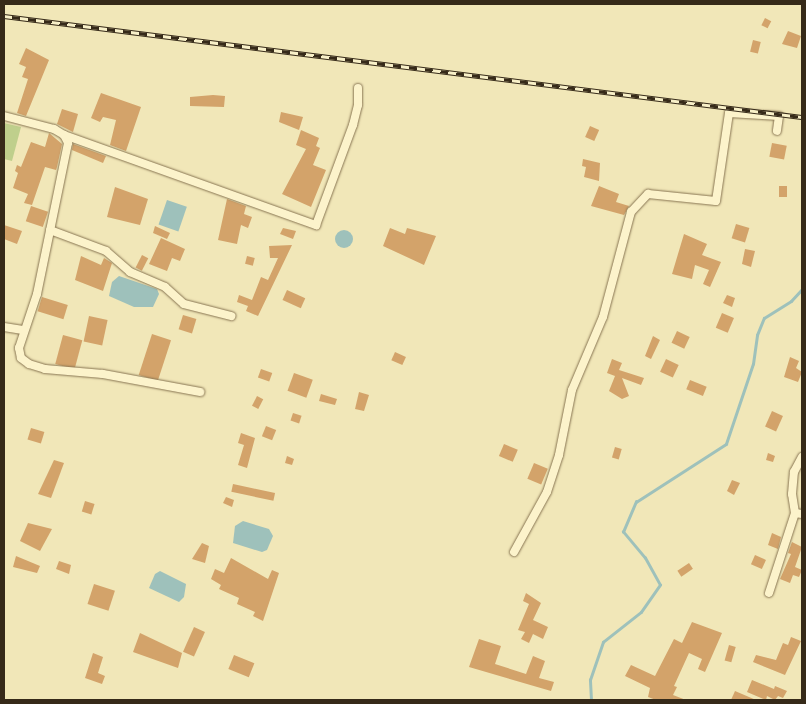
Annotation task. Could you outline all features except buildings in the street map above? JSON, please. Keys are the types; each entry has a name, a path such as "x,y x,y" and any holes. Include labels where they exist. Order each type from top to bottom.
{"street":[{"path":"4,116 64,135 316,225 353,125 358,105 358,88"},
{"path":"514,552 547,492 559,455 572,390 604,317 631,212 648,194 716,201 729,113 778,116 776,131"},
{"path":"64,135 68,143 37,294 23,330 19,348 21,358 28,364 200,392"},
{"path":"50,230 106,251 130,272 165,287 184,304 231,316"},
{"path":"4,328 23,330"},
{"path":"769,593 799,514 792,494 794,472 802,457"}],"green space":[{"path":"4,123 21,127 12,161 4,159"}],"water":[{"path":"167,200 187,207 178,231 159,225"},
{"path":"344,230 350,233 353,239 350,245 344,248 338,245 335,239 338,233"},
{"path":"119,276 157,289 159,294 153,307 134,307 109,296 112,282"},
{"path":"243,521 269,529 273,536 267,550 262,552 233,543 235,526"},
{"path":"160,571 186,584 184,597 179,602 149,588 155,574"}],"waterway":[{"path":"591,700 590,680 603,642 641,612 660,585 645,558 623,532 636,502 726,444 753,364 757,335 764,318 791,301 802,289"}],"railway":[{"path":"4,16 802,117"}]}
